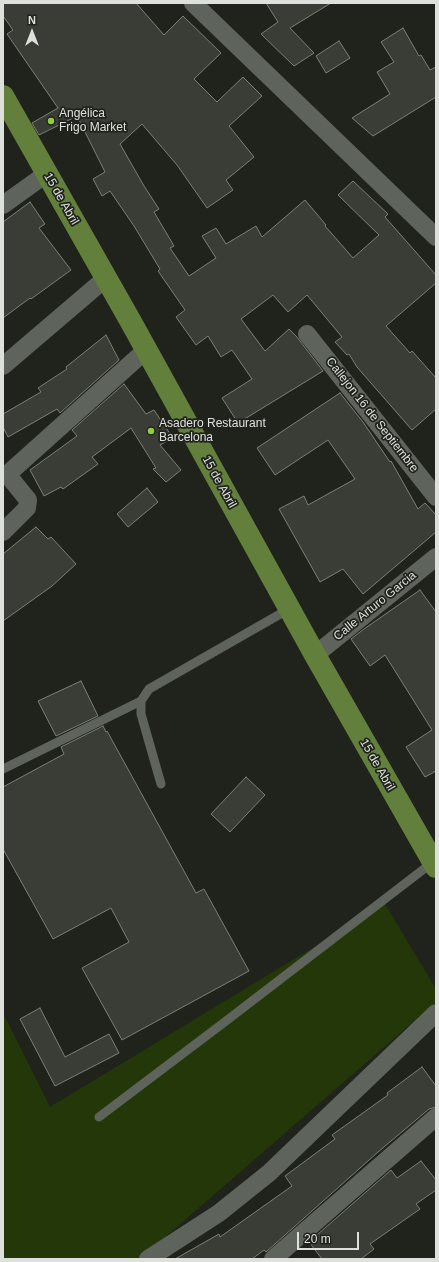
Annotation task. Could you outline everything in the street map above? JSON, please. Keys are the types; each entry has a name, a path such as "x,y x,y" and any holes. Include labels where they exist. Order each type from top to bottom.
{"main road":[{"name":"15 de Abril","path":"3,96 106,278 289,609 434,865"}],"street":[{"path":"193,3 436,237"},
{"path":"3,205 46,174"},
{"path":"3,366 106,278"},
{"name":"Callejon 16 de Septiembre","path":"307,334 436,497"},
{"path":"3,532 27,508 28,500 11,479 10,472 146,350"},
{"name":"Calle Arturo Garcia","path":"315,655 436,557"},
{"path":"148,1259 219,1213 270,1173 436,1013"},
{"path":"273,1259 436,1117"}],"lane":[{"path":"3,769 141,701 149,689 289,609"},
{"path":"141,701 141,714 161,784"},
{"path":"98,1117 434,865"}],"green space":[{"path":"385,904 436,989 436,1002 140,1259 3,1259 3,1013 50,1107"}],"building":[{"path":"3,3 136,3 164,35 183,16 221,53 194,79 217,102 243,77 262,96 229,126 254,157 226,180 233,190 207,208 177,165 142,124 120,144 159,209 154,212 174,246 170,248 189,276 216,258 202,236 216,228 226,244 256,226 262,237 305,200 353,258 379,235 338,195 353,181 388,214 385,217 436,275 436,283 386,326 410,353 412,351 436,378 436,409 412,430 357,367 349,354 347,355 335,342 342,337 307,295 288,312 273,295 241,319 265,351 289,329 323,371 238,423 222,398 252,379 232,350 221,357 208,336 196,345 176,317 185,310 158,271 160,269 134,226 110,191 102,196 93,179 105,172 77,116 39,135 32,123 58,108 7,34 13,30 3,16"},
{"path":"266,3 331,3 290,28 314,53 294,66 261,34 278,22"},
{"path":"403,28 419,56 421,55 430,70 436,67 436,97 373,136 352,118 390,94 377,72 394,62 381,42"},
{"path":"339,41 350,58 326,73 316,56"},
{"path":"30,202 45,224 39,228 71,270 3,318 3,222"},
{"path":"106,335 119,360 60,413 57,409 8,437 3,427 3,414 41,392 38,388 67,369 66,367"},
{"path":"124,384 146,414 154,410 173,438 160,445 181,470 166,482 153,469 156,468 131,428 92,457 98,464 63,489 61,487 44,496 30,470 77,436 72,430"},
{"path":"340,393 363,422 390,462 391,461 418,509 425,503 436,515 436,532 363,594 343,569 320,582 279,509 304,496 308,505 355,479 328,440 275,475 257,448"},
{"path":"147,488 158,502 128,527 117,514"},
{"path":"36,527 48,539 51,537 76,564 52,586 3,621 3,554"},
{"path":"420,590 436,612 436,771 425,777 406,747 432,730 385,655 370,666 351,639"},
{"path":"81,681 98,716 56,736 38,701"},
{"path":"103,726 196,893 204,889 249,971 122,1040 82,968 129,942 111,908 53,939 3,849 3,787 64,754 61,747"},
{"path":"246,777 265,795 230,832 211,814"},
{"path":"40,1008 65,1057 109,1034 119,1053 55,1086 20,1019"},
{"path":"422,1067 436,1086 436,1107 429,1109 378,1152 266,1252 264,1250 252,1259 175,1259 219,1234 220,1237 292,1186 285,1176 335,1139 332,1135 388,1095 387,1093"},
{"path":"421,1161 436,1180 436,1190 416,1204 420,1209 370,1244 374,1249 361,1259 322,1259 309,1242 391,1170 397,1178"}],"place":[{"name":"Angélica Frigo Market","path":"51,121"},
{"name":"Asadero Restaurant Barcelona","path":"151,431"}]}
